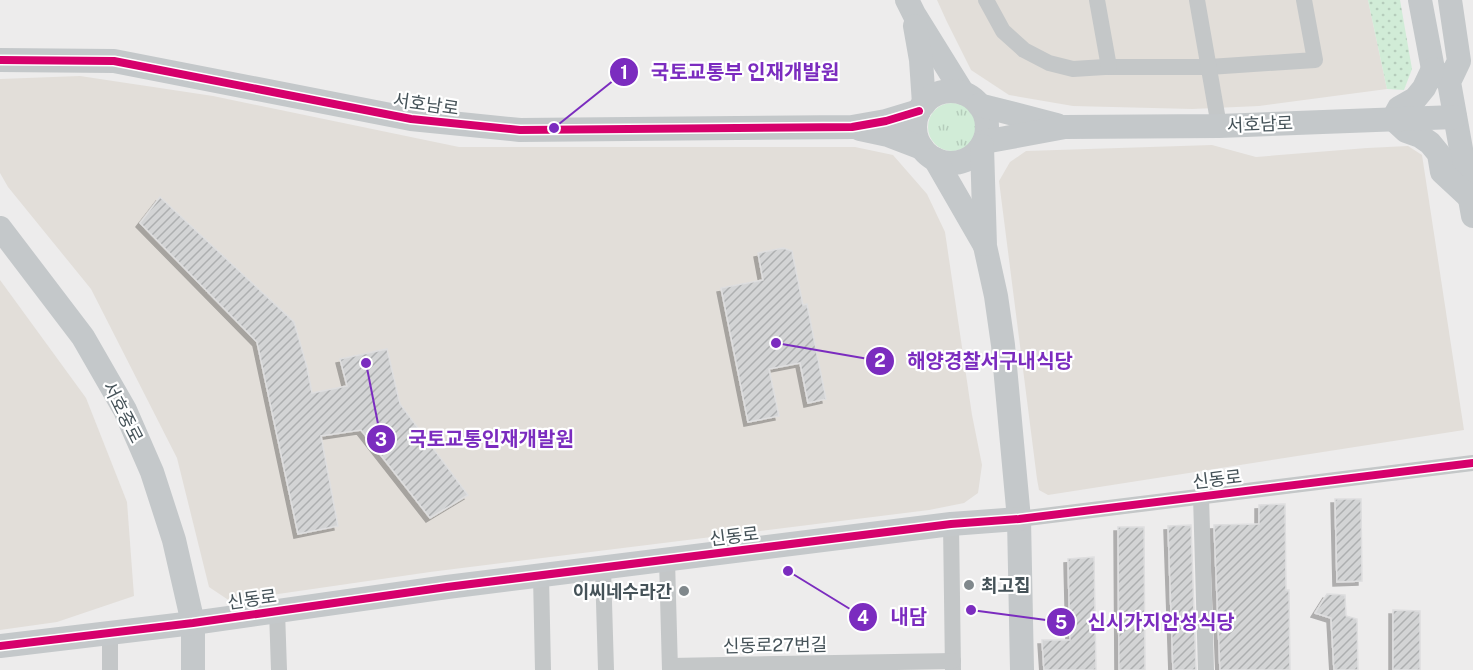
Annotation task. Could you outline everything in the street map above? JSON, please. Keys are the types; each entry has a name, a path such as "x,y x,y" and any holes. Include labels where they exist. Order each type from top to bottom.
{"street":[{"path":"986,0 1003,31 1024,50 1049,63 1073,69 1209,67 1315,60 1304,0"},
{"path":"1097,0 1109,67"},
{"path":"1197,0 1219,126"},
{"path":"1420,0 1455,117 1471,207"},
{"path":"1450,0 1460,61 1424,88 1415,99 1399,108 1393,119 1406,131 1430,142 1439,154 1442,172 1471,207"},
{"path":"910,7 971,99 983,111 987,123 983,144 985,246 996,296 1003,345 1019,519 1022,670"},
{"path":"910,7 921,60 921,108 916,122 917,138 985,246"},
{"name":"서호남로","path":"0,60 114,61 411,119 520,130 852,127"},
{"path":"852,127 886,121 921,108 929,99 940,93 951,91 1065,128"},
{"name":"서호남로","path":"1065,128 1219,126 1455,117"},
{"path":"852,127 888,135 949,163 961,162 975,155 983,144 1065,128"},
{"name":"서호중로","path":"0,228 83,337 125,410 152,472 174,540 193,623 194,670"},
{"name":"신동로","path":"0,646 951,524 1019,519 1473,463"},
{"path":"1201,496 1206,670"},
{"name":"신동로27번길","path":"667,560 670,668 953,666 951,524"},
{"path":"603,568 606,670"},
{"path":"541,576 543,670"},
{"path":"277,611 279,670"},
{"path":"110,633 110,670"}],"shaded area":[{"path":"937,0 1368,0 1387,89 1259,106 1192,109 1073,106 1009,95 971,70"},
{"path":"80,76 213,96 459,147 855,147 893,155 927,194 945,232 972,415 982,465 978,493 964,503 929,510 430,572 230,601 209,587 177,458 91,289 8,187 0,173 0,79"},
{"path":"1212,145 1256,157 1408,146 1422,155 1464,430 1048,495 1039,490 1037,479 999,181 1010,162 1026,151"},
{"path":"0,280 86,398 127,502 134,596 57,622 0,630"}],"green space":[{"path":"1368,0 1400,0 1412,69 1404,90 1387,89"},
{"path":"947,103 957,103 969,110 976,122 976,132 969,144 957,151 947,151 932,140 928,132 928,122 939,107"}],"building":[{"path":"160,197 294,322 312,393 347,386 340,359 387,349 400,404 468,495 430,518 361,430 321,436 338,526 298,534 257,342 140,223"},
{"path":"783,248 792,251 803,305 807,304 826,399 808,403 800,363 769,369 779,416 748,422 721,288 763,280 758,253"},
{"path":"1335,499 1361,499 1362,581 1337,582"},
{"path":"1285,504 1290,670 1220,670 1214,525 1259,524 1259,505"},
{"path":"1191,525 1196,670 1173,670 1168,526"},
{"path":"1118,527 1144,527 1145,670 1119,670"},
{"path":"1094,557 1096,670 1044,670 1042,640 1070,640 1068,559"},
{"path":"1327,594 1345,595 1346,616 1357,619 1358,670 1334,670 1331,618 1315,613"},
{"path":"1393,610 1420,611 1420,670 1393,670"}],"cycle path":[{"path":"0,60 114,61 411,119 520,130 852,127 886,121 919,111"},
{"path":"0,646 951,524 1019,519 1473,463"}],"place":[{"name":"국토교통부 인재개발원","path":"554,128"},
{"name":"해양경찰서구내식당","path":"776,343"},
{"name":"국토교통인재개발원","path":"366,363"},
{"name":"내담","path":"788,571"},
{"name":"최고집","path":"969,585"},
{"name":"이씨네수라간","path":"684,591"},
{"name":"신시가지안성식당","path":"971,610"}]}
